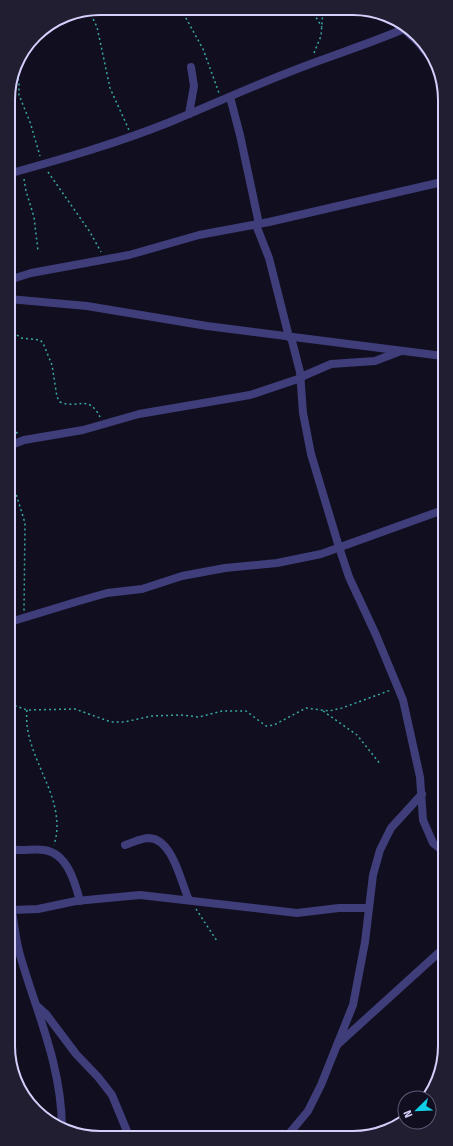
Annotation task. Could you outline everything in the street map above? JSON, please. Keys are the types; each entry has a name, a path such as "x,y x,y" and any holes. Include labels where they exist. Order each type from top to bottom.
{"street":[{"path":"15,172 132,135 189,114 307,65 381,40 402,30"},
{"path":"189,114 194,86 191,67"},
{"path":"226,98 240,135 257,224 269,258 290,337 298,359 301,377 303,413 311,454 349,577 399,687 408,720 422,794 423,820 426,832 432,843 438,848"},
{"path":"15,278 31,273 142,251 199,235 257,224 438,183"},
{"path":"15,300 87,306 207,326 438,355"},
{"path":"15,444 24,440 83,430 139,414 250,395 301,377 331,364 375,361 401,351"},
{"path":"15,620 100,595 142,589 182,576 225,568 276,563 320,554 438,512"},
{"path":"291,1131 308,1110 321,1085 353,1005 361,968 373,875 380,850 392,828 422,794"},
{"path":"125,845 148,838 161,843 178,868 190,900"},
{"path":"15,850 25,851 45,850 61,858 66,866 80,901"},
{"path":"15,910 38,909 80,901 140,895 297,913 339,908 368,908"},
{"path":"15,927 20,955 37,1006 57,1075 62,1103 62,1122"},
{"path":"335,1047 438,953"},
{"path":"37,1006 46,1014 76,1054 98,1077 112,1095 127,1131"}],"path":[{"path":"185,15 203,49 226,98"},
{"path":"315,15 322,27"},
{"path":"307,65 316,50 322,27 322,15"},
{"path":"92,16 97,27 110,88 132,135"},
{"path":"18,80 19,95 38,144 42,164 90,232 105,259"},
{"path":"22,170 26,191 34,217 38,251"},
{"path":"15,334 20,338 40,340 43,343 52,365 57,396 60,402 91,405 103,425"},
{"path":"15,431 24,440"},
{"path":"15,489 21,507 26,534 22,618"},
{"path":"15,706 26,710 75,709 111,722 124,722 152,716 180,714 199,717 222,711 246,711 266,726 274,725 306,708 322,710 342,708 399,687"},
{"path":"26,710 28,739 41,767 57,821 57,832 51,852"},
{"path":"322,710 357,735 381,765"},
{"path":"190,900 217,941"}]}
